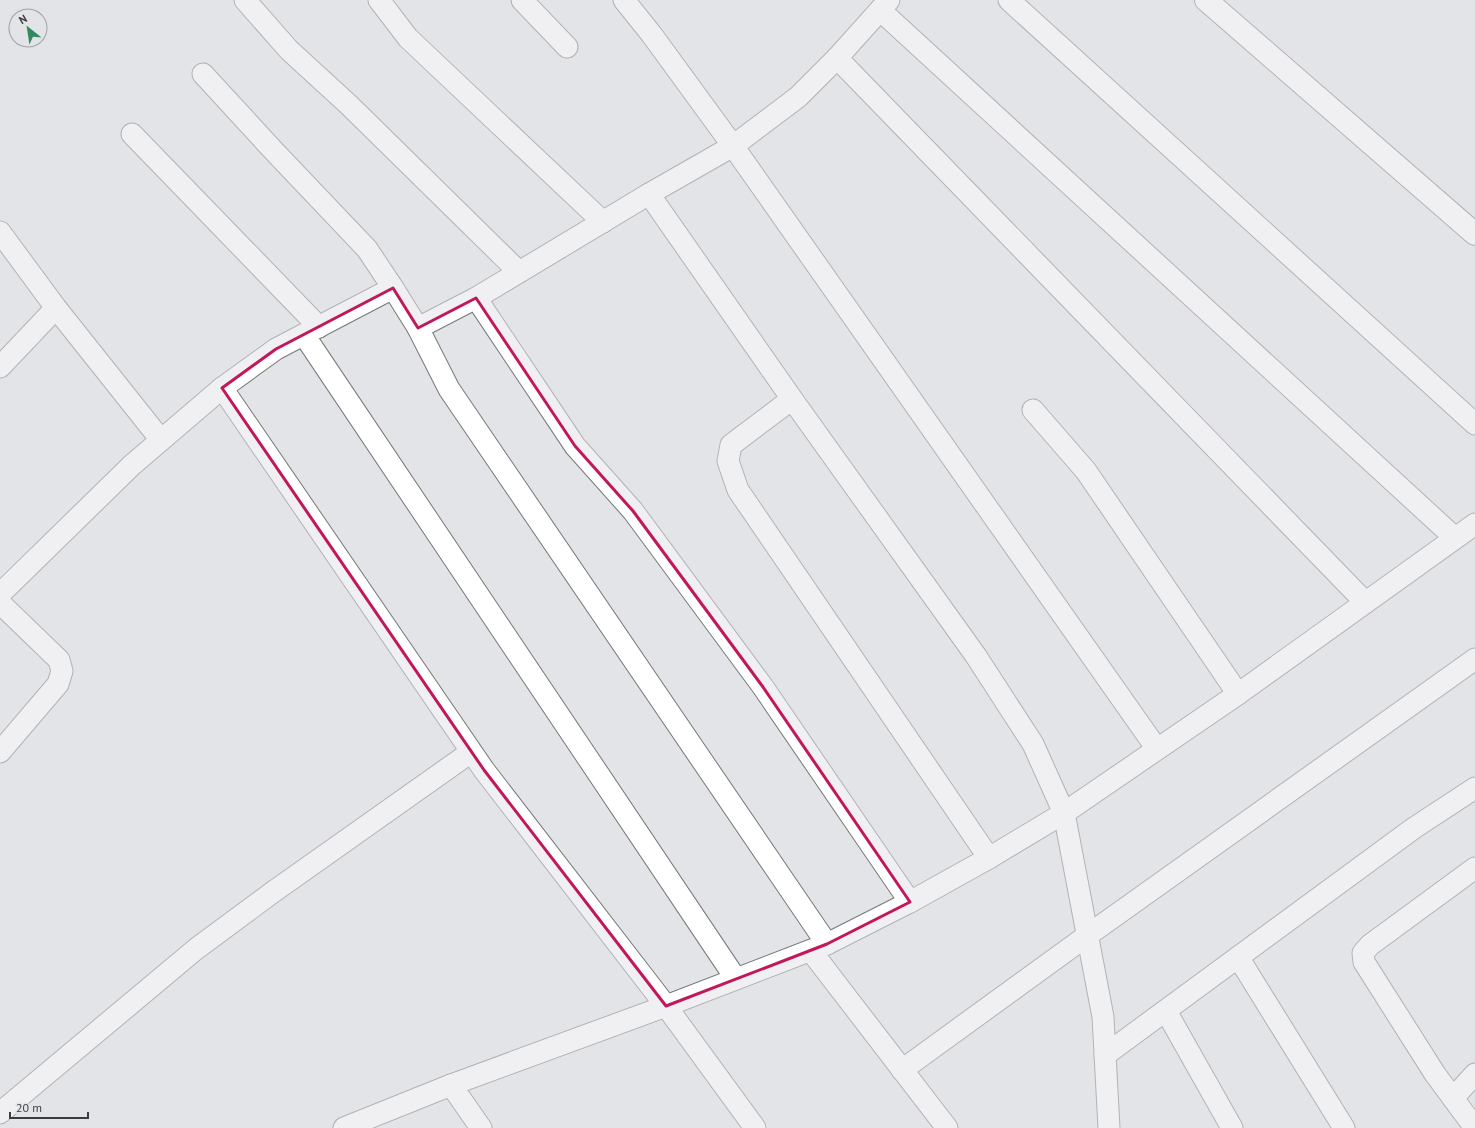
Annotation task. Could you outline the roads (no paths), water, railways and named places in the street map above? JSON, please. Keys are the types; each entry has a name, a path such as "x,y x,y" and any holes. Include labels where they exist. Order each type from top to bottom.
{"street":[{"path":"245,0 289,50 349,105 519,272"},
{"path":"379,0 408,38 603,222"},
{"path":"522,0 567,47"},
{"path":"624,0 652,35 733,146 1157,749"},
{"path":"1009,0 1475,424"},
{"path":"1206,0 1475,234"},
{"path":"418,328 476,298 649,194 733,146 798,97 837,58 885,5 1455,538"},
{"path":"837,58 1365,602"},
{"path":"203,74 272,149 367,248 418,328 449,389 819,948 902,1070 947,1128"},
{"path":"132,134 312,331 736,979"},
{"path":"649,194 792,399 976,656 1032,744 1064,813 1104,1017 1109,1128"},
{"path":"0,232 56,308 161,440"},
{"path":"0,594 132,465 222,388 276,349 393,288"},
{"path":"476,298 574,446 633,511 763,687 910,902"},
{"path":"0,367 56,308"},
{"path":"222,388 493,783 666,1006 755,1128"},
{"path":"792,399 731,445 728,461 738,490 989,858"},
{"path":"1033,410 1086,471 1238,694"},
{"path":"344,1128 451,1085 819,948 910,902 989,858 1064,813 1238,694 1365,602 1474,526"},
{"path":"0,603 59,660 62,671 58,684 0,752"},
{"path":"902,1070 1088,935 1475,659"},
{"path":"0,1113 196,949 279,887 472,752"},
{"path":"1105,1055 1414,828 1475,788"},
{"path":"1475,868 1370,945 1363,953 1364,962 1435,1074 1475,1128"},
{"path":"1238,957 1344,1128"},
{"path":"1166,1011 1232,1128"},
{"path":"1453,1098 1475,1074"},
{"path":"451,1085 481,1128"}]}
